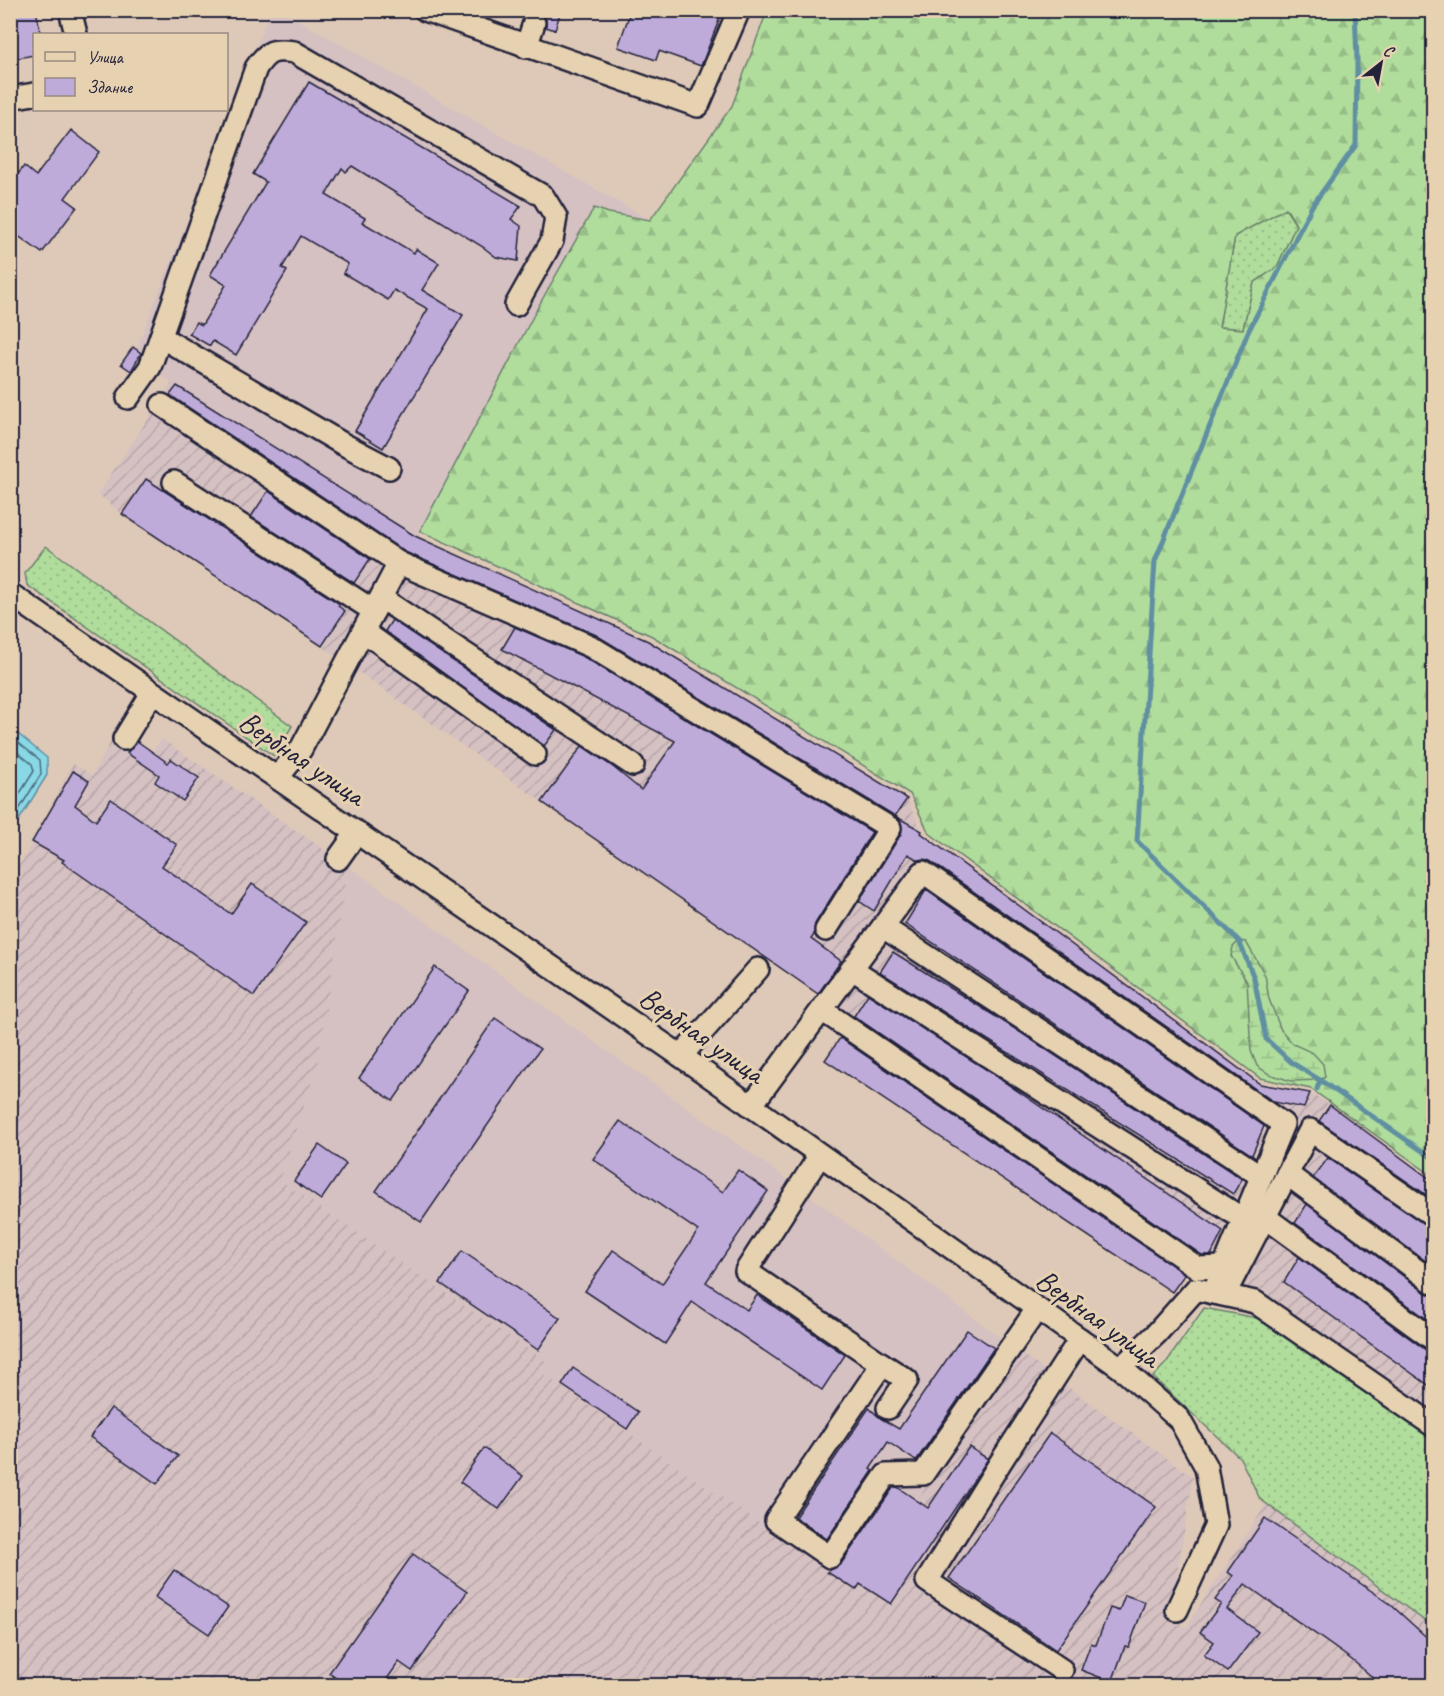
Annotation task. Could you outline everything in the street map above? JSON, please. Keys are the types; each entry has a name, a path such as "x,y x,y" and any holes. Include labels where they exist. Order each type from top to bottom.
{"street":[{"path":"70,10 76,33"},
{"path":"425,10 698,106 739,10"},
{"path":"526,47 534,23"},
{"path":"128,398 150,367 256,68 264,57 277,49 294,52 543,196 556,217 552,241 516,305"},
{"path":"10,98 33,94"},
{"path":"161,337 343,444 389,468"},
{"path":"162,405 399,563 590,646 890,828 826,930"},
{"path":"174,482 377,604 633,765"},
{"path":"278,777 302,749 399,563"},
{"name":"Вербная улица","path":"10,594 681,1056 1121,1368 1179,1419 1206,1467 1216,1525 1177,1611"},
{"path":"363,631 535,754"},
{"path":"124,739 152,693"},
{"path":"338,859 357,832"},
{"path":"751,1106 923,872 1283,1124 1223,1268 1218,1294"},
{"path":"883,927 1261,1176"},
{"path":"681,1056 758,969"},
{"path":"852,969 1243,1219"},
{"path":"822,1010 1197,1268 1223,1268"},
{"path":"1218,1294 1265,1217 1310,1130 1434,1216"},
{"path":"820,1155 746,1271 907,1380 888,1408"},
{"path":"1287,1174 1434,1283"},
{"path":"1265,1217 1434,1340"},
{"path":"1121,1368 1156,1334 1196,1289 1255,1302 1434,1426"},
{"path":"882,1364 769,1515 830,1557 886,1475 923,1474 1036,1309"},
{"path":"1062,1670 927,1581 1080,1340"}],"shaded area":[{"path":"270,11 282,11 650,220 471,523 415,536 172,383 146,364 149,359 136,350"},
{"path":"172,383 415,536 648,642 907,799 922,831 928,838 1260,1084 1310,1093 1330,1105 1433,1182 1433,1426 1207,1263 542,802 322,646 122,514 98,494"},
{"path":"116,733 135,740 152,752 162,739 348,866 318,1062 280,1180 550,1364 543,1374 856,1590 1018,1351 1193,1477 1170,1617 1186,1627 1267,1503 1433,1627 1433,1685 11,1685 10,879 27,853 73,764 92,775"},
{"path":"348,866 799,1188 1018,1351 856,1590 542,1374 550,1364 280,1180 318,1062"}],"green space":[{"path":"767,11 1433,11 1433,1176 1311,1089 1260,1078 929,833 910,794 652,636 420,531 538,307 594,208 650,220 732,106","holes":["1286,208 1296,225 1277,267 1254,283 1243,329 1219,327 1235,236"]},
{"path":"1285,208 1296,225 1277,267 1254,283 1243,329 1219,327 1235,236"},
{"path":"46,546 292,726 274,756 27,585 25,573"},
{"path":"1239,941 1246,942 1265,975 1269,999 1281,1030 1293,1044 1313,1053 1323,1064 1325,1077 1320,1080 1291,1081 1269,1074 1257,1066 1251,1051 1247,982 1231,956 1233,947"},
{"path":"1204,1308 1267,1320 1433,1431 1433,1627 1260,1499 1240,1458 1153,1377 1166,1363"}],"water":[{"path":"11,728 47,758 47,775 11,833"}],"building":[{"path":"10,10 36,10 41,33 33,33 33,55 13,59 10,47"},
{"path":"533,10 561,10 555,30 546,27 543,14"},
{"path":"631,10 723,10 701,66 659,51 656,60 618,47"},
{"path":"309,82 521,206 511,219 521,226 518,261 496,257 352,166 346,172 342,168 326,195 365,218 362,222 414,253 416,249 439,263 422,290 463,315 383,448 355,431 428,309 394,290 388,300 343,273 348,264 301,236 282,268 287,271 236,355 213,341 210,346 189,334 196,322 202,325 226,285 210,275 266,182 253,174"},
{"path":"71,130 99,152 65,198 77,207 42,253 10,230 10,185 24,166 36,176"},
{"path":"133,347 141,353 131,371 121,364"},
{"path":"177,386 415,536 648,641 907,799 895,816 596,635 405,552 170,395"},
{"path":"146,479 340,604 338,606 345,611 322,646 122,514"},
{"path":"268,491 370,559 354,583 251,517"},
{"path":"392,620 556,730 544,746 385,631"},
{"path":"515,627 584,657 872,832 815,924 814,935 811,939 841,961 818,994 542,802 582,746 641,790 675,741 502,649"},
{"path":"137,741 168,763 171,759 199,778 183,801 155,782 159,775 127,753"},
{"path":"73,771 89,781 75,805 96,821 111,799 177,845 162,866 231,914 252,884 306,922 254,996 62,862 64,860 32,842"},
{"path":"897,817 922,831 921,833 1260,1084 1310,1093 1304,1108 1274,1102 930,861 918,860 908,854 874,911 859,901 901,834 901,822"},
{"path":"926,890 1264,1126 1252,1155 905,924"},
{"path":"893,952 1020,1032 1242,1179 1233,1194 880,972"},
{"path":"435,967 469,991 393,1101 359,1078"},
{"path":"868,994 981,1066 1223,1231 1211,1255 1202,1255 854,1016"},
{"path":"495,1018 540,1049 421,1222 376,1191"},
{"path":"840,1038 1185,1274 1172,1292 825,1060"},
{"path":"1330,1105 1434,1182 1434,1200 1319,1121"},
{"path":"620,1121 723,1192 738,1170 768,1191 706,1282 747,1310 757,1295 845,1355 822,1390 692,1302 665,1344 585,1291 613,1250 662,1284 698,1231 593,1159"},
{"path":"319,1145 346,1164 321,1200 294,1181"},
{"path":"1328,1158 1434,1229 1434,1267 1313,1178"},
{"path":"1307,1204 1426,1293 1434,1296 1434,1324 1295,1223"},
{"path":"462,1251 560,1318 538,1350 440,1283"},
{"path":"1299,1257 1426,1350 1434,1353 1434,1389 1284,1282"},
{"path":"967,1330 994,1348 916,1461 888,1442 870,1469 873,1471 827,1539 795,1517 869,1408 880,1418 899,1429"},
{"path":"573,1368 638,1412 627,1429 562,1385"},
{"path":"111,1408 178,1456 157,1484 90,1437"},
{"path":"1050,1433 1156,1507 1056,1650 949,1578"},
{"path":"969,1447 988,1459 891,1604 860,1584 856,1590 827,1572 841,1564 893,1488 897,1487 928,1508"},
{"path":"484,1448 523,1476 499,1509 460,1482"},
{"path":"1265,1518 1389,1603 1434,1644 1434,1686 1383,1686 1352,1660 1245,1584 1227,1609 1258,1632 1228,1672 1204,1655 1214,1642 1200,1632 1221,1604 1215,1600 1233,1576 1228,1572"},
{"path":"413,1554 467,1592 412,1671 399,1662 382,1686 347,1686 329,1673"},
{"path":"174,1570 228,1607 209,1634 155,1597"},
{"path":"1125,1595 1145,1602 1129,1647 1125,1646 1112,1682 1081,1670 1091,1643 1096,1645 1110,1608 1119,1611"}],"waterway":[{"path":"1317,1089 1320,1080 1291,1062 1266,1039 1254,978 1239,941 1137,841 1155,561 1248,332 1312,206 1356,145 1355,10"},
{"path":"1320,1080 1434,1159"}]}
